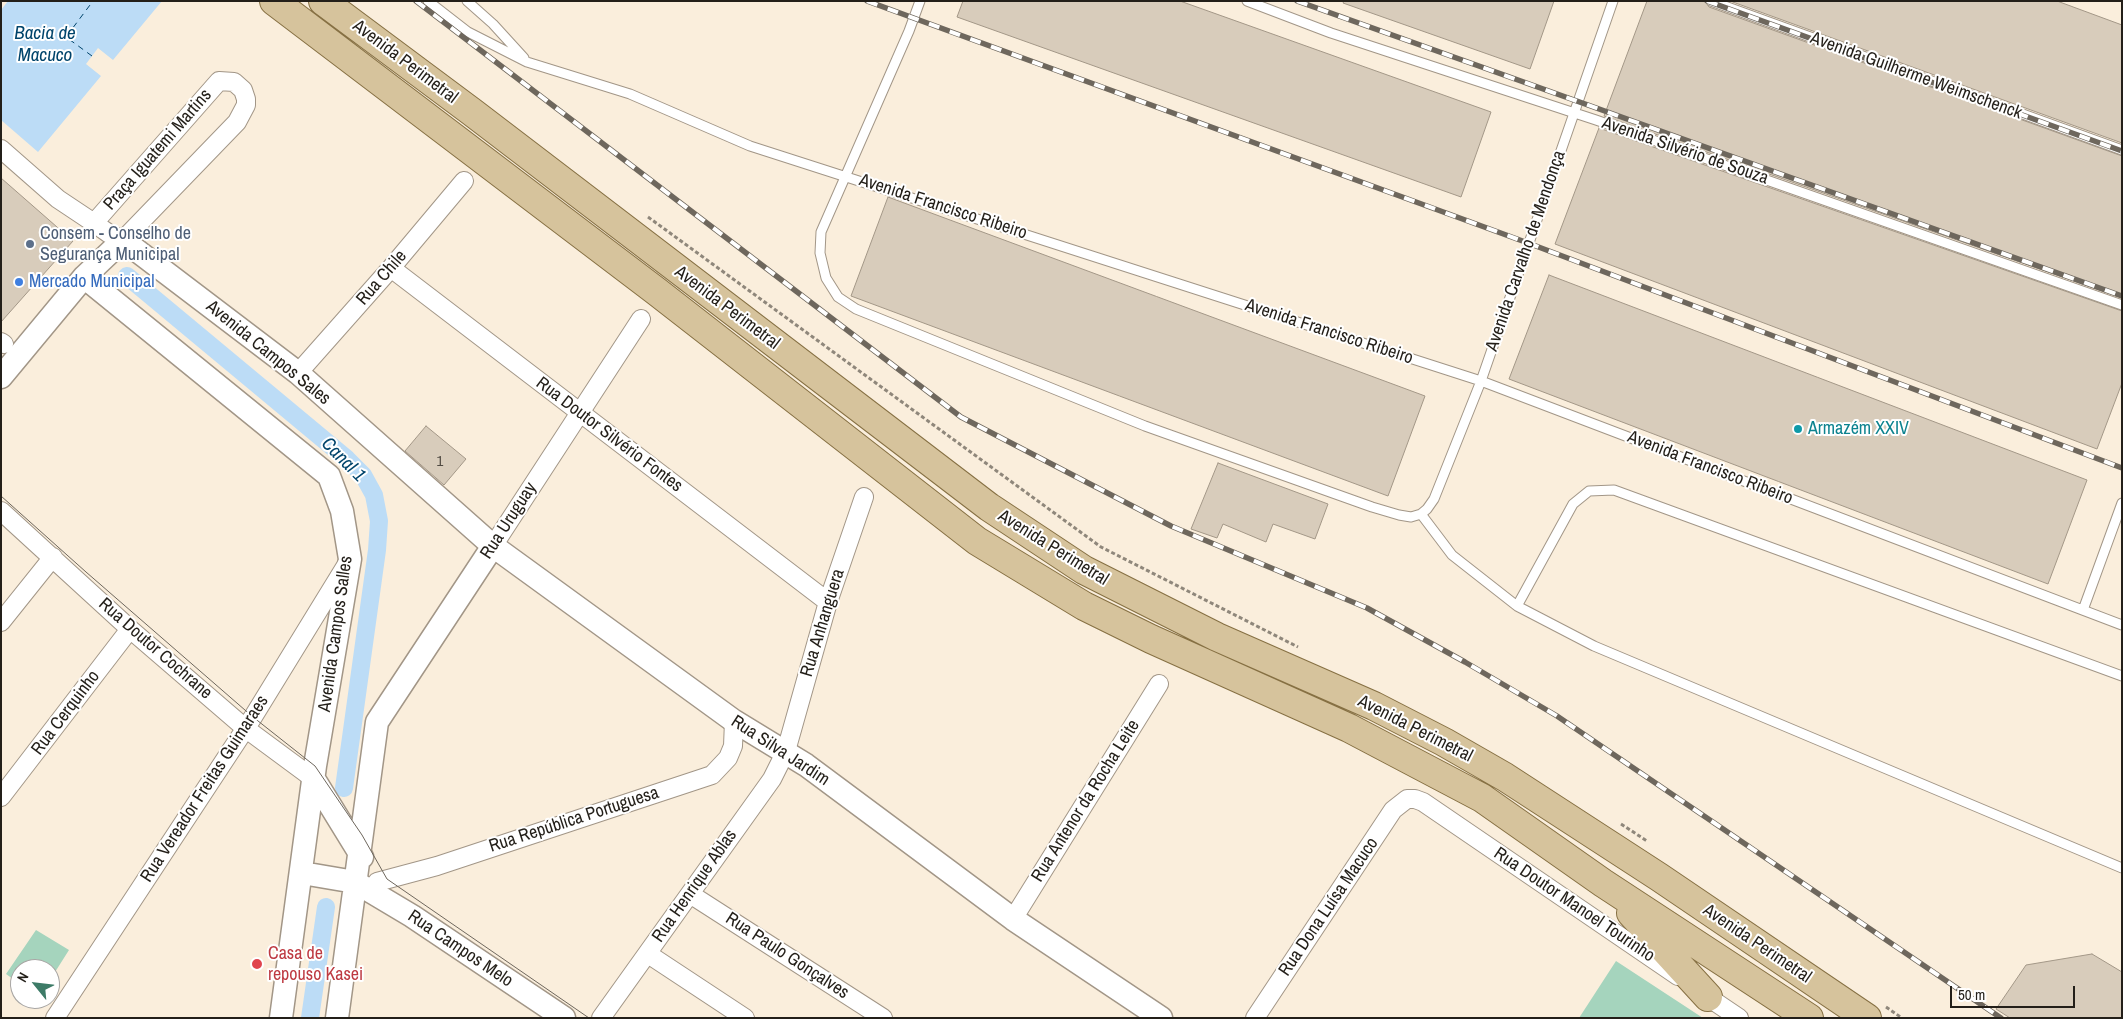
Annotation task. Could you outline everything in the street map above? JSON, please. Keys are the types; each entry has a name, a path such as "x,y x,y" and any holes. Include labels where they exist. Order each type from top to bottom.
{"main road":[{"name":"Avenida Perimetral","path":"274,1 656,291 977,541 1084,606 1151,639 1349,728 1482,798 1603,883 1809,1018"},
{"name":"Avenida Perimetral","path":"323,1 472,112 989,507 1076,565 1217,637 1374,706 1444,742 1505,777 1650,872 1876,1012"},
{"path":"1603,883 1708,997"}],"street":[{"name":"Praça Iguatemi Martins","path":"1,149 58,199 108,233 123,240 237,122 246,105 243,90 238,85 223,80 214,86 94,223"},
{"name":"Rua Chile","path":"298,373 391,268 464,181"},
{"path":"1,377 84,278 123,240"},
{"name":"Avenida Campos Sales","path":"123,240 298,373 408,472"},
{"name":"Rua Doutor Silvério Fontes","path":"391,268 828,602"},
{"name":"Avenida Campos Salles","path":"84,278 328,476 342,511 350,558 314,779 281,1018"},
{"name":"Rua Uruguay","path":"359,854 377,722 641,319"},
{"name":"Rua Silva Jardim","path":"408,472 493,546 734,720 786,751 1013,919 1161,1018"},
{"name":"Rua Anhanguera","path":"786,751 828,602 864,497"},
{"name":"Rua Doutor Cochrane","path":"1,511 130,629 245,728 314,779"},
{"path":"1,622 53,557"},
{"name":"Rua Vereador Freitas Guimaraes","path":"55,1018 245,728 350,558"},
{"name":"Rua Cerquinho","path":"1,797 130,629"},
{"name":"Rua Antenor da Rocha Leite","path":"1013,919 1159,684"},
{"name":"Rua República Portuguesa","path":"373,888 712,775 728,758 733,746 734,720"},
{"name":"Rua Henrique Ablas","path":"601,1018 772,778 786,751"},
{"path":"314,779 359,854 373,888 337,1018"},
{"name":"Rua Doutor Manoel Tourinho","path":"1407,799 1423,802 1739,1018"},
{"name":"Rua Dona Luísa Macuco","path":"1255,1018 1393,810 1407,799"},
{"path":"302,873 373,888"},
{"name":"Rua Campos Melo","path":"373,888 564,1018"},
{"name":"Rua Paulo Gonçalves","path":"690,894 883,1018"},
{"path":"648,954 745,1018"}],"lane":[{"name":"Avenida Francisco Ribeiro","path":"428,1 468,32 527,62 630,94 750,146 1481,381 2122,625"},
{"path":"467,1 500,30 527,62"},
{"path":"920,1 909,31 821,232 820,253 826,278 838,297 856,310 1145,426 1372,507 1399,515 1412,516 1420,514 1452,555 1517,606 1594,646 2122,868"},
{"name":"Avenida Silvério de Souza","path":"1247,1 1331,33 1574,112 2122,305"},
{"name":"Avenida Carvalho de Mendonça","path":"1420,514 1434,498 1481,381 1613,1"},
{"name":"Avenida Guilherme Weimschenck","path":"1711,1 2122,150"},
{"path":"1517,606 1573,504 1589,491 1614,490 2122,676"},
{"path":"2083,610 2122,503"}],"path":[{"path":"642,212 1102,547 1303,649"},
{"path":"1615,820 1648,842"},
{"path":"1876,1012 1902,1018"}],"green space":[{"path":"36,930 69,950 60,964 60,959 16,959"},
{"path":"1616,961 1703,1018 1579,1018"},
{"path":"10,968 10,977 6,974"}],"water":[{"name":"Bacia de Macuco","path":"8,1 162,1 113,60 98,48 86,64 101,76 38,152 1,120 1,10"}],"building":[{"path":"963,1 1180,1 1491,112 1461,197 957,17"},
{"path":"1344,1 1554,1 1530,69 1343,3"},
{"path":"1647,1 1705,1 1709,7 2122,156 2122,298 1604,116"},
{"path":"1730,1 2057,1 2122,25 2122,143"},
{"path":"1599,128 2122,311 2122,383 2097,449 1555,244"},
{"name":"Mercado Municipal","path":"1,178 73,241 1,322"},
{"path":"888,197 1425,396 1388,496 851,296"},
{"name":"Armazém XXIV","path":"1549,275 2087,480 2048,584 1509,379"},
{"path":"426,426 466,459 444,485 405,451"},
{"path":"1218,463 1328,504 1315,539 1273,524 1266,542 1223,524 1217,538 1191,529"},
{"path":"2092,954 2122,972 2122,1018 2010,1018 1996,1009 2026,965"}],"waterway":[{"name":"Canal 1","path":"127,276 347,459 363,475 374,495 379,521 377,550 344,788"},
{"name":"Canal 1","path":"310,1018 326,907"}],"ferry route":[{"path":"92,56 66,37 93,1"}],"tram line":[{"path":"1,496 253,717 315,766 362,835 387,879 589,1018"}],"railway":[{"path":"416,1 961,417 1171,526 1367,608 1465,662 1557,716 2001,1018"},
{"path":"867,1 1528,243 2122,468"},
{"path":"1297,1 2122,296"},
{"path":"1707,1 2122,151"}],"place":[{"name":"Consem - Conselho de Segurança Municipal","path":"30,244"},
{"name":"Mercado Municipal","path":"19,282"},
{"name":"Armazém XXIV","path":"1798,429"},
{"name":"Casa de repouso Kasei","path":"257,964"}]}
